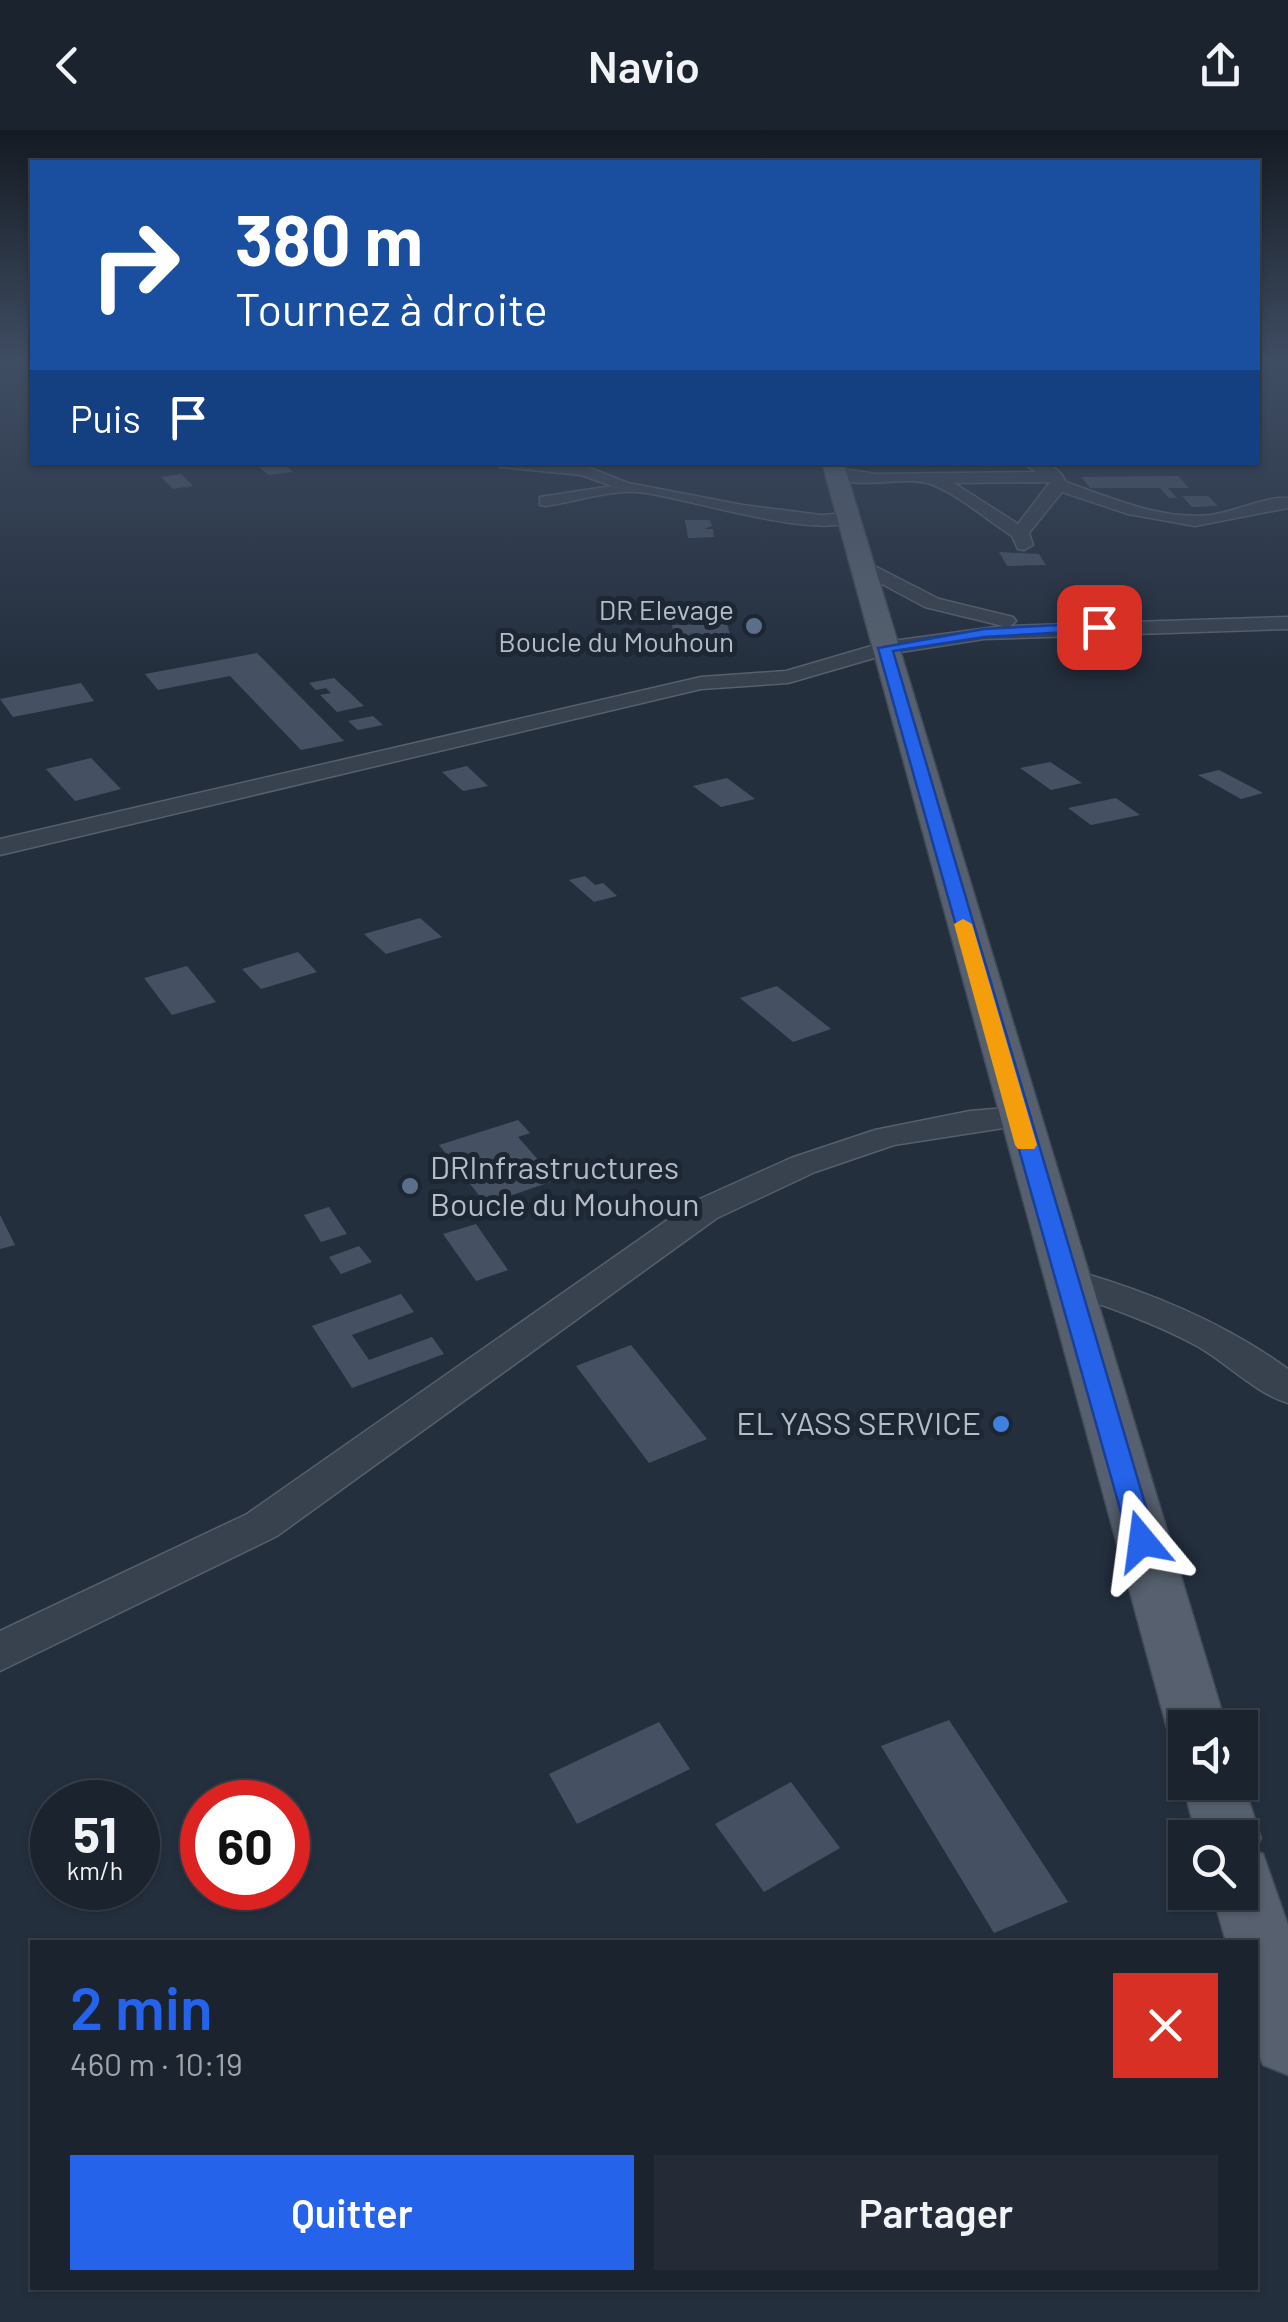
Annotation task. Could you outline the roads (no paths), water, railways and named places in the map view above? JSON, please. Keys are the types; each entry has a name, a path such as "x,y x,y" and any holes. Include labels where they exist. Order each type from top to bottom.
{"main road":[{"path":"833,468 1192,1710"},
{"path":"1250,1910 1288,2040"}],"street":[{"path":"527,465 580,471"},
{"path":"564,465 636,487 743,510 821,520 849,518"},
{"path":"1034,465 1058,481"},
{"path":"833,468 876,479 930,470 1058,481 1160,515 1201,521 1260,505 1288,503"},
{"path":"930,470 1022,539 1058,481"},
{"path":"546,501 636,487"},
{"path":"862,564 932,603 973,615 1061,628"},
{"path":"0,846 700,683 788,677 885,648 984,633 1061,628 1288,624"},
{"path":"0,1652 262,1525 706,1210 803,1165 887,1136 1018,1117"},
{"path":"1066,1280 1164,1312 1221,1340 1288,1389"}],"place":[{"name":"DR Elevage Boucle du Mouhoun","path":"754,626"},
{"name":"DRInfrastructures Boucle du Mouhoun","path":"410,1186"},
{"name":"EL YASS SERVICE","path":"1001,1424"}]}
